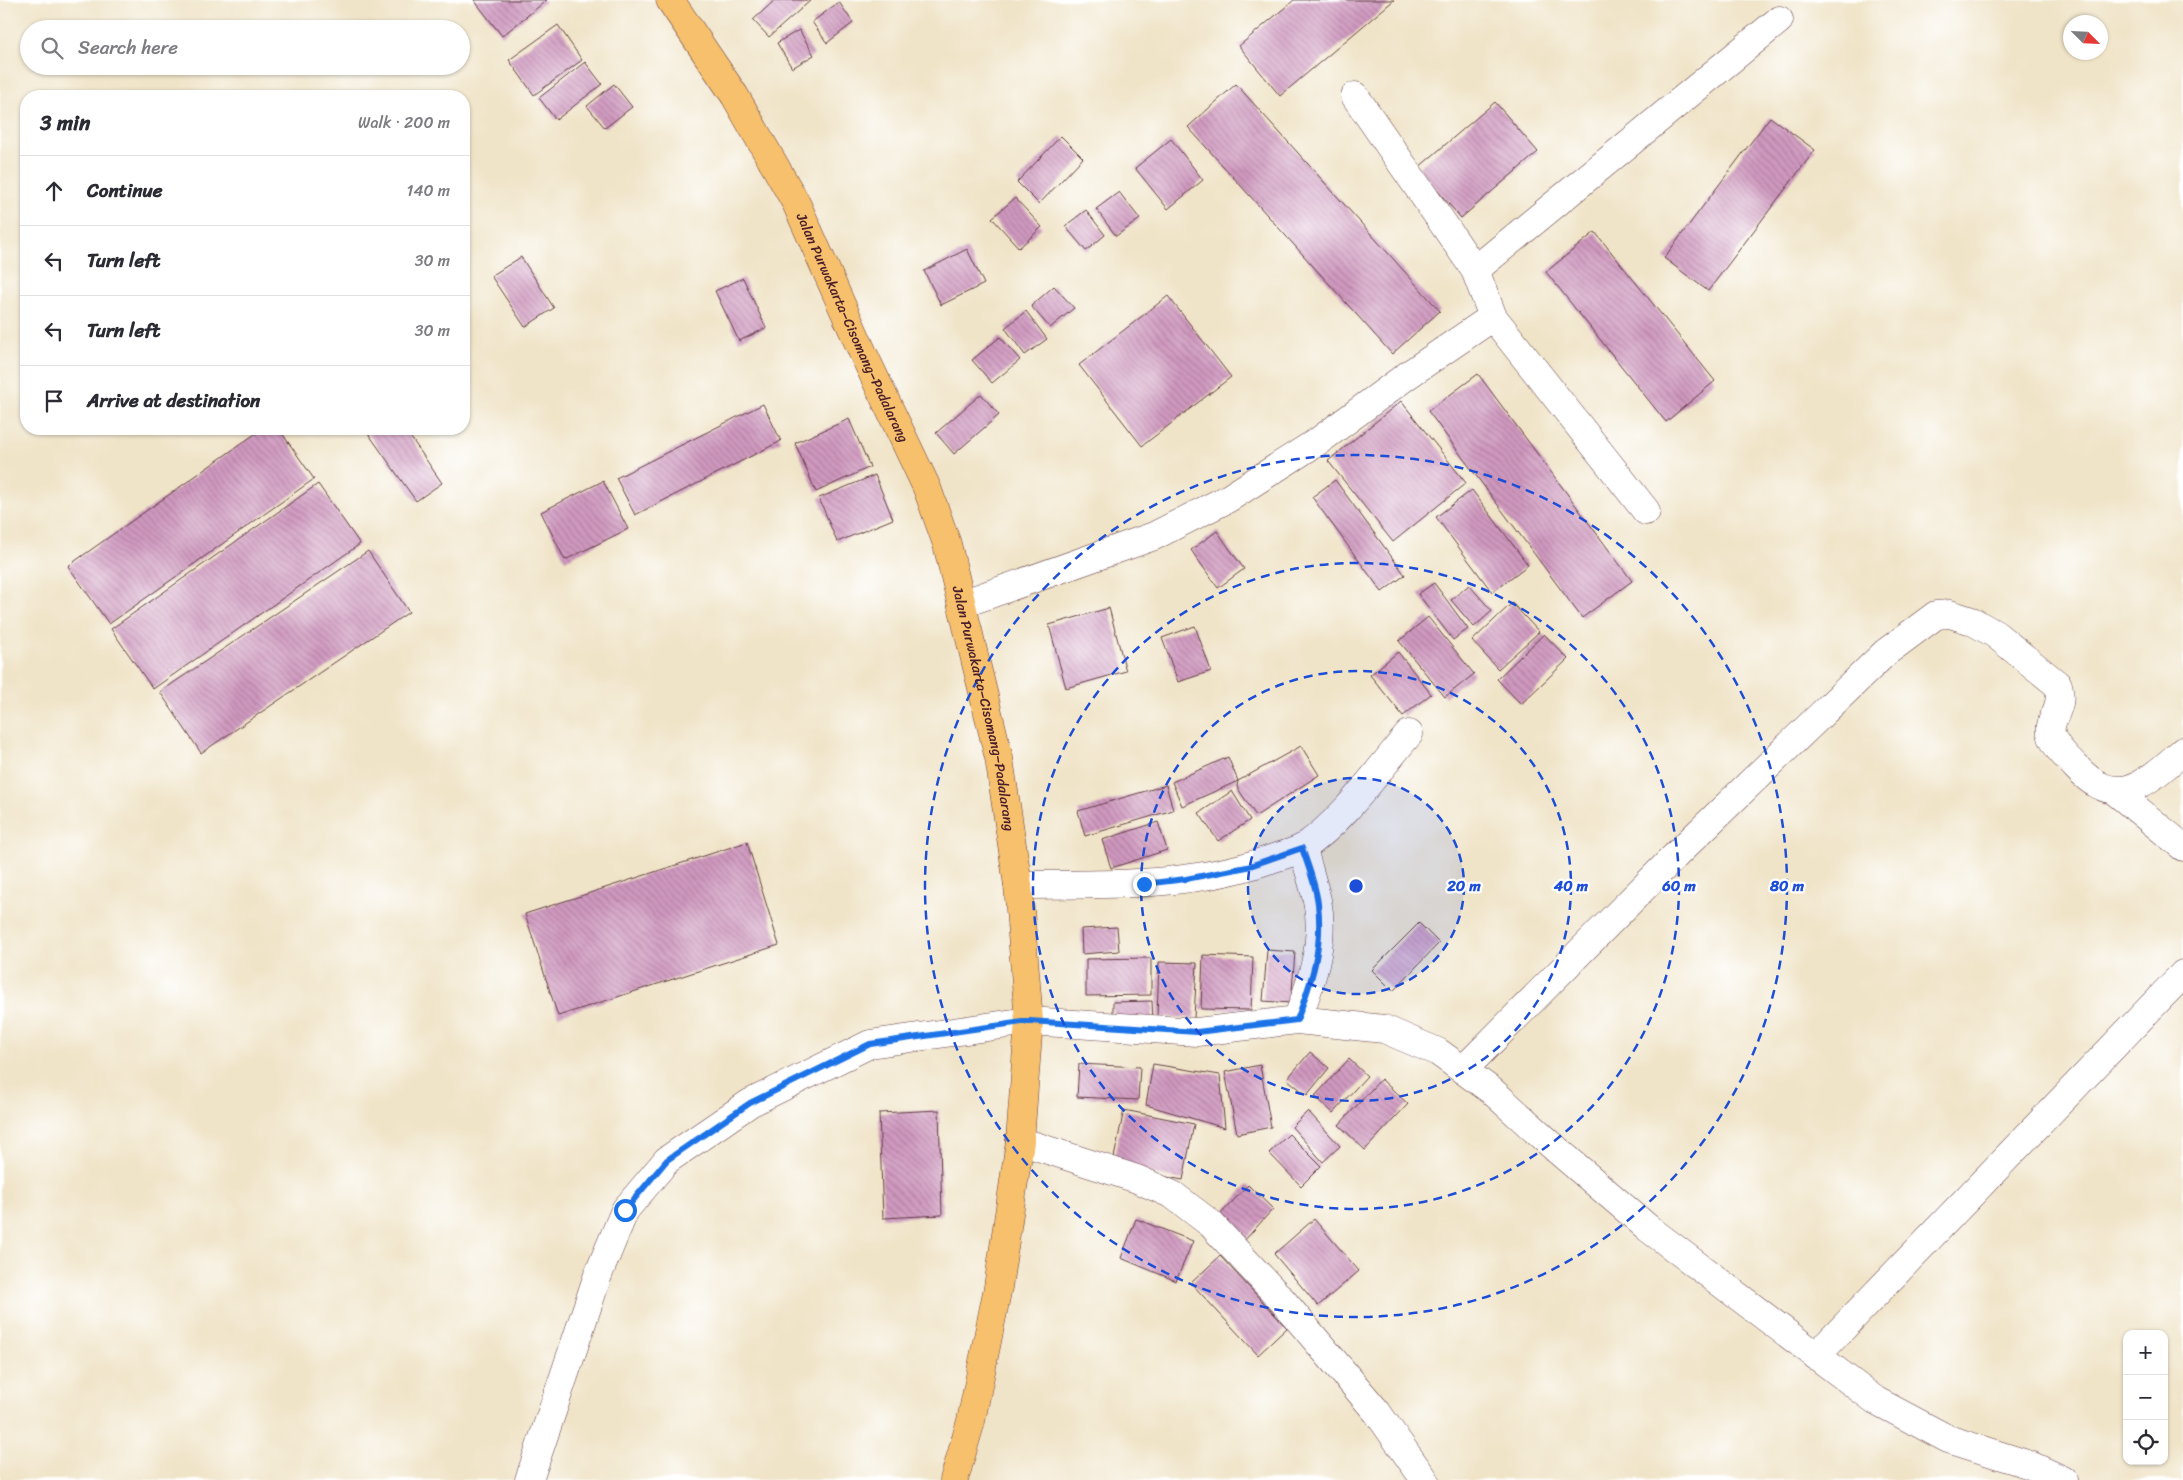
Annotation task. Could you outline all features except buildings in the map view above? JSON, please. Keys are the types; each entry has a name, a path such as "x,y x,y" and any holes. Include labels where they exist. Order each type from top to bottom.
{"highway":[{"name":"Jalan Purwakarta–Cisomang–Padalarang","path":"670,0 735,96 796,203 863,353 927,488 947,544 999,758 1018,885 1029,1021 1020,1141 998,1287 971,1421 954,1480"}],"street":[{"path":"1475,270 1779,20"},
{"path":"1355,96 1475,270 1493,317 1646,511"},
{"path":"962,604 1154,536 1229,498 1320,440 1405,377 1493,317"},
{"path":"1463,1070 1686,845 1885,653 1936,615 1950,614 1972,621 1995,634 2058,685 2061,695 2060,706 2051,727 2053,739 2062,752 2086,777 2103,789 2116,792 2142,783 2159,772 2183,751"},
{"path":"1018,885 1144,884 1186,879 1247,867 1302,848 1340,818 1409,734"},
{"path":"2116,792 2183,848"},
{"path":"1297,1020 1314,974 1320,928 1318,902 1302,848"},
{"path":"1816,1356 2183,974"},
{"path":"529,1480 598,1275 625,1210 667,1160 750,1103 870,1044 1029,1021 1197,1032 1297,1020 1384,1029 1438,1052 1492,1092 1648,1228 1875,1400 1948,1439 2030,1465 2063,1480"},
{"path":"1020,1141 1137,1179 1173,1195 1211,1224 1282,1300 1377,1412 1425,1480"}],"route":[{"path":"625,1210 667,1160 750,1103 870,1044 1029,1021 1197,1032 1297,1020 1314,974 1320,928 1318,902 1302,848 1247,867 1186,879 1144,884"}]}
